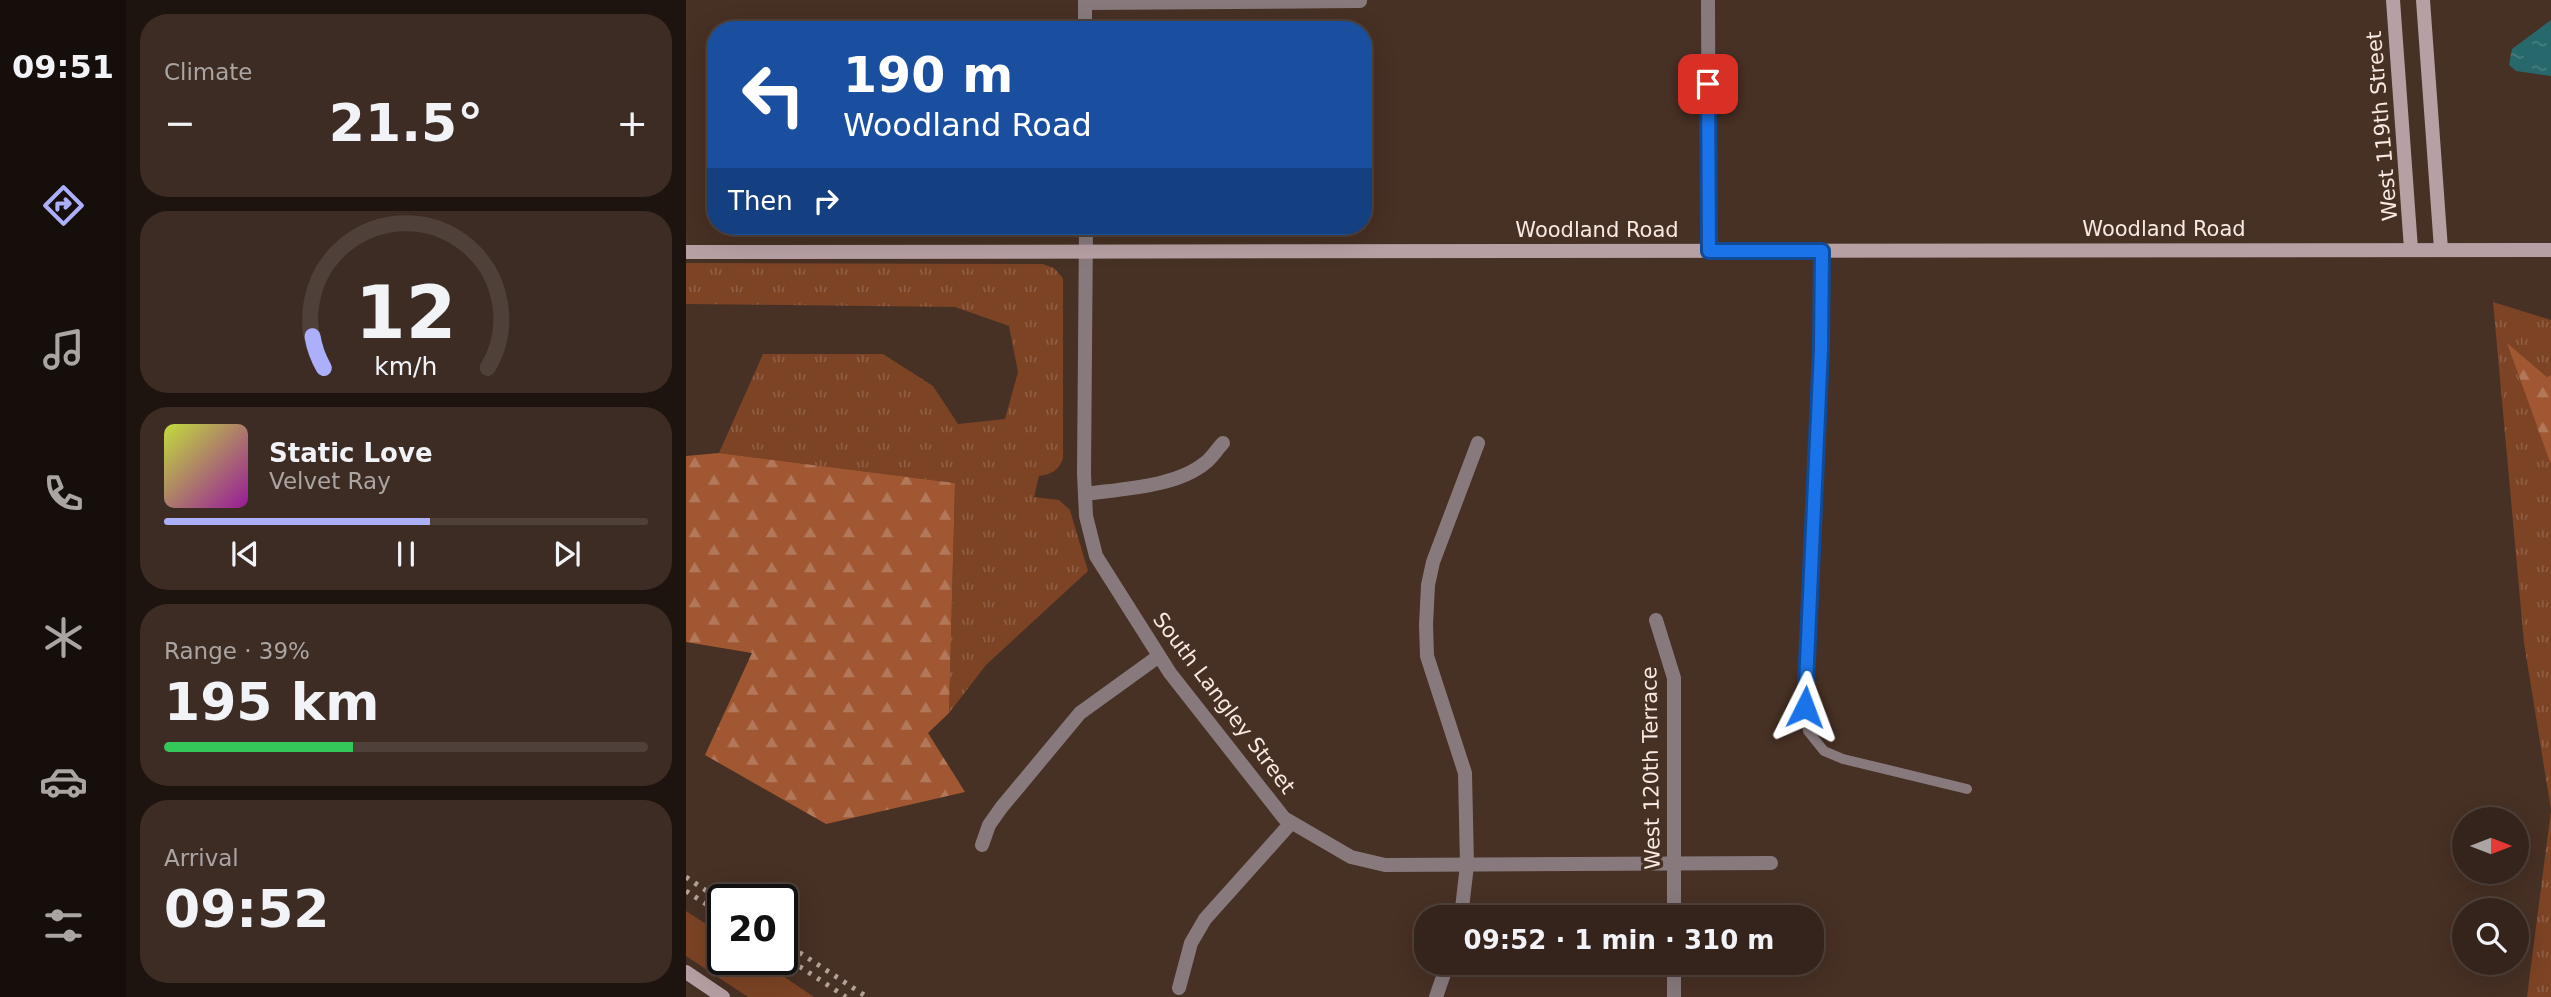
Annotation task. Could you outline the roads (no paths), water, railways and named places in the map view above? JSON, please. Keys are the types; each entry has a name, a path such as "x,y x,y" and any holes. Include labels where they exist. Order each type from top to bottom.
{"main road":[{"name":"West 119th Street","path":"2392,0 2411,249"},
{"path":"2423,0 2441,249"},
{"name":"Woodland Road","path":"686,252 2551,250"},
{"path":"686,972 723,997"}],"street":[{"path":"1708,0 1709,251"},
{"path":"1085,21 1085,1 1360,1"},
{"name":"South Langley Street","path":"1086,235 1085,494 1086,516 1096,556 1170,673 1284,818 1351,857 1385,865 1772,863"},
{"path":"1085,494 1149,485 1183,475 1205,464 1223,443"},
{"path":"1462,905 1467,865 1465,773 1427,656 1426,625 1428,585 1433,562 1479,443"},
{"name":"West 120th Terrace","path":"1656,620 1674,678 1674,905"},
{"path":"982,845 989,825 1001,808 1080,713 1159,656"},
{"path":"1179,988 1191,943 1205,919 1291,823"},
{"path":"1436,997 1444,975"},
{"path":"1674,975 1674,997"}],"lane":[{"path":"1822,251 1821,349 1805,707 1808,731 1824,751 1843,760 1967,789"}],"water":[{"path":"2551,20 2551,76 2516,71 2509,65 2512,49"}],"railway":[{"path":"686,877 707,891"},
{"path":"686,891 707,905"},
{"path":"798,952 867,997"},
{"path":"798,966 846,997"}]}
